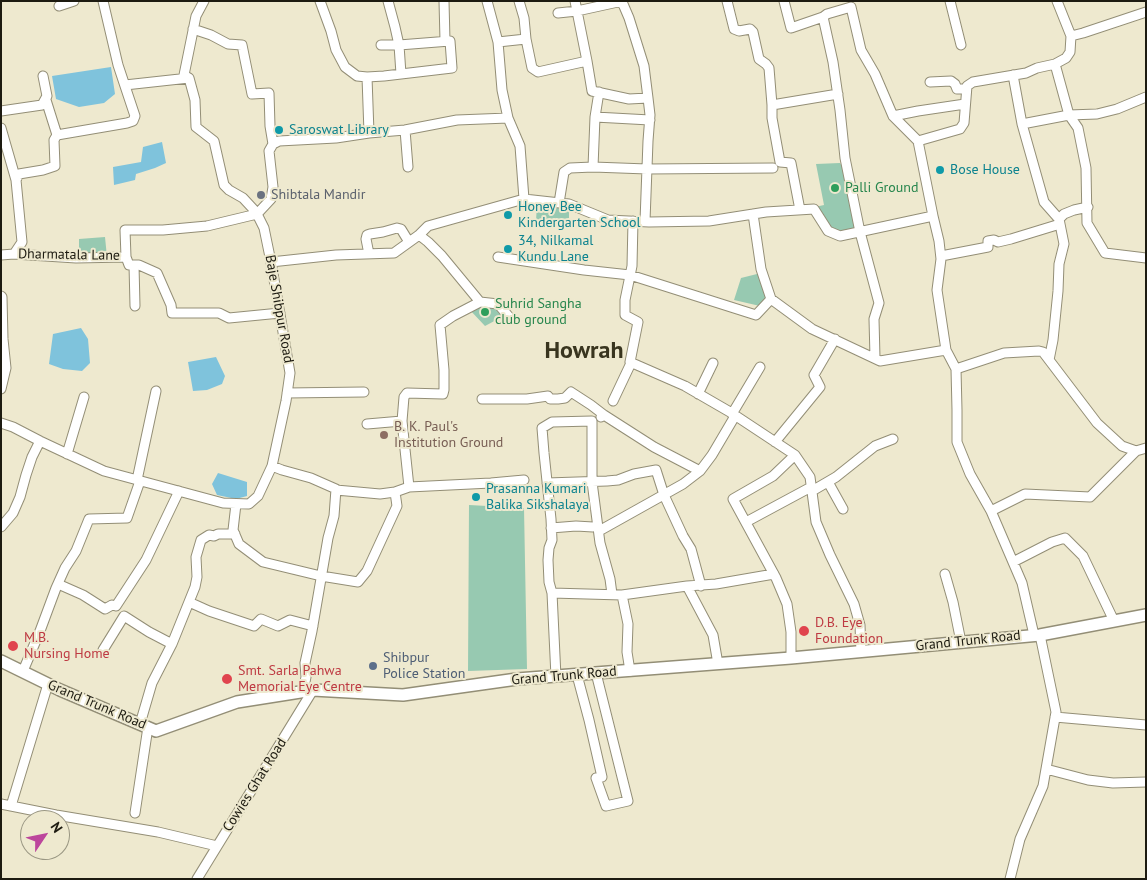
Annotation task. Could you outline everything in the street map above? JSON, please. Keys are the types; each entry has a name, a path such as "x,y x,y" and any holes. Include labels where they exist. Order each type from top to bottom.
{"main road":[{"name":"Grand Trunk Road","path":"2,662 156,731 237,702 308,691 403,695 556,676 791,658 1037,635 1146,615"}],"street":[{"path":"58,6 74,1"},
{"path":"57,134 127,123 133,121 136,116 118,65 103,1"},
{"name":"Baje Shibpur Road","path":"204,1 196,16 184,75 189,78 195,100 196,127 214,141 224,185 243,198 257,214 264,228 290,373 272,466 258,496 249,504 236,504"},
{"path":"320,1 336,50 344,67 356,76 367,77 452,68 450,40 381,45"},
{"path":"388,1 399,45 401,74"},
{"path":"444,1 444,41"},
{"path":"487,1 498,42 502,90 508,118 520,146 524,198"},
{"path":"519,1 524,18 532,68 538,72 586,61"},
{"path":"727,1 734,29 738,31 750,29 753,32 758,59 769,68 772,118 780,162 791,163 800,210"},
{"path":"784,1 791,28 823,17 850,4 861,50 875,74 894,116 918,141 939,240 941,256 937,290 946,350 956,369 957,442 970,474 991,511 1022,583 1056,712 1043,786 1020,839 1010,879"},
{"path":"950,1 961,45"},
{"path":"918,141 960,129 964,123 966,89 973,82 1013,75 1055,64 1066,58 1070,52 1071,36 1057,1"},
{"path":"558,13 576,6 618,2 623,4 629,18 644,66 650,115 645,221"},
{"path":"576,6 592,91 629,99 648,98"},
{"path":"1071,36 1146,12"},
{"path":"823,17 838,94 845,158 860,232 879,304 874,319 875,358"},
{"path":"193,29 228,44 242,45 252,94 269,93 270,126 273,144 269,152 273,187 271,200 257,214"},
{"path":"498,42 526,39"},
{"path":"1055,64 1070,116 1078,128 1086,168 1087,223 1105,253 1146,258"},
{"path":"1013,75 1022,124 1044,202 1060,222 1064,244 1059,264 1053,340 1049,360"},
{"path":"16,180 19,174 55,166 54,140 57,134 46,100 43,76"},
{"path":"367,77 369,133"},
{"path":"125,85 148,84 189,78"},
{"path":"930,82 951,81 957,89 966,89"},
{"path":"593,167 595,117 599,92"},
{"path":"772,105 838,94"},
{"path":"1022,124 1070,116 1097,114 1117,109 1146,97"},
{"path":"1,111 42,104 46,100"},
{"path":"894,116 965,104"},
{"path":"595,117 650,120"},
{"path":"273,144 279,141 336,138 405,130 457,120 508,118"},
{"path":"1,128 16,180 22,242 14,254"},
{"path":"405,130 408,167"},
{"path":"559,203 564,172 570,168 773,168"},
{"path":"271,262 336,255 394,253 428,226 524,198 569,204 608,220 633,221 709,221 753,214 814,209 828,231 840,236 933,216"},
{"path":"941,256 988,246 988,241 994,240 998,242 1010,239 1060,222 1064,214 1088,207"},
{"name":"Dharmatala Lane","path":"1,255 14,254 76,258 126,257 125,230 163,230 207,226 257,214"},
{"path":"753,214 761,269 771,298 812,329 880,361 946,350"},
{"path":"613,401 631,363 638,322 625,315 625,300 632,266 633,221"},
{"path":"369,254 366,239 367,235 370,234 398,228 401,229 409,242"},
{"path":"419,235 442,256 480,302"},
{"path":"126,257 129,265 139,265 157,273 171,305 172,313 219,313 229,318 280,313"},
{"path":"498,257 630,275 756,315 771,298"},
{"path":"134,265 135,306"},
{"path":"1,296 6,368 1,389"},
{"path":"409,487 402,421 404,398 407,393 443,394 444,370 440,325 480,302 498,304 510,318"},
{"path":"775,442 820,387 814,375 835,339"},
{"path":"956,369 1004,354 1043,352 1097,423 1122,446 1136,451"},
{"path":"631,363 686,386 795,455 810,477 816,522 854,604 860,625 861,652"},
{"path":"698,394 713,363"},
{"path":"551,528 576,526 596,529 664,495 700,471 712,455 760,368"},
{"path":"23,671 58,584 76,551 89,519 127,518 138,481 156,391"},
{"path":"287,393 364,392"},
{"path":"482,399 527,399 548,396 550,399 558,399 565,398 571,392 654,447 700,471"},
{"path":"67,454 84,397"},
{"path":"556,676 552,593 549,582 548,560 552,540 542,428 552,422 592,420 604,415"},
{"path":"592,420 592,482 596,529 610,579 628,624 627,652 630,671"},
{"path":"367,424 402,421"},
{"path":"1,423 104,470 138,481 223,503 236,504 234,530 238,544 263,562 322,576 358,582 367,571 397,506 395,492"},
{"path":"746,522 828,482 875,446 893,439"},
{"path":"1,527 13,513 20,497 32,456 40,441"},
{"path":"991,511 1025,494 1090,497 1136,451 1146,448"},
{"path":"791,658 791,632 787,604 774,574 733,499 773,476 795,455"},
{"path":"272,466 311,478 336,490 364,494 395,492 409,487 491,484 524,480"},
{"path":"547,483 618,480 634,474 656,470 664,495 691,549 701,586"},
{"path":"828,482 843,509"},
{"path":"308,691 305,663 328,538 334,516 336,490"},
{"path":"116,606 146,560 178,491"},
{"path":"135,813 144,726 152,683 172,644 195,587 197,577 196,557 201,540 209,535 235,534"},
{"path":"1013,562 1052,542 1065,538 1083,556 1114,621"},
{"path":"552,593 617,594 701,586 774,574"},
{"path":"945,574 961,642"},
{"path":"58,584 83,595 105,609 112,605 116,606"},
{"path":"687,586 712,635 718,664"},
{"path":"189,602 209,611 254,626 261,619 278,626 290,620 313,626"},
{"path":"116,606 124,616 172,644"},
{"path":"103,650 124,616"},
{"path":"577,675 602,777 596,778 606,806 628,801 596,673"},
{"path":"48,684 6,805 158,832 217,846"},
{"name":"Cowies Ghat Road","path":"197,879 308,691"},
{"path":"1055,717 1146,724"},
{"path":"1046,770 1088,780 1113,783 1146,782"}],"green space":[{"name":"Palli Ground","path":"840,163 845,171 857,231 841,233 829,228 815,207 824,205 816,164"},
{"path":"537,204 569,207 569,220 536,221"},
{"path":"105,237 107,257 79,255 79,239"},
{"path":"760,275 768,299 760,306 734,300 741,278"},
{"name":"Suhrid Sangha club ground","path":"480,304 493,306 501,315 500,318 485,326 469,309"},
{"path":"469,505 524,508 527,669 468,671"}],"water":[{"path":"111,67 115,94 104,103 79,107 56,99 52,76"},
{"path":"162,142 166,163 136,174 135,180 114,185 113,167 141,162 143,147"},
{"path":"81,328 88,339 90,363 82,371 63,369 49,364 53,334"},
{"path":"216,357 225,376 222,384 207,390 193,391 188,362"},
{"path":"218,473 247,482 247,496 236,499 217,495 212,484"}],"place":[{"name":"Saroswat Library","path":"279,130"},
{"name":"Bose House","path":"940,170"},
{"name":"Palli Ground","path":"835,188"},
{"name":"Shibtala Mandir","path":"261,195"},
{"name":"Honey Bee Kindergarten School","path":"508,215"},
{"name":"34, Nilkamal Kundu Lane","path":"508,249"},
{"name":"Suhrid Sangha club ground","path":"485,312"},
{"name":"B. K. Paul's Institution Ground","path":"384,435"},
{"name":"Prasanna Kumari Balika Sikshalaya","path":"476,497"},
{"name":"D.B. Eye Foundation","path":"804,631"},
{"name":"M.B. Nursing Home","path":"13,646"},
{"name":"Shibpur Police Station","path":"373,666"},
{"name":"Smt. Sarla Pahwa Memorial Eye Centre","path":"227,679"}],"district":[{"name":"Howrah","path":"584,351"}]}
